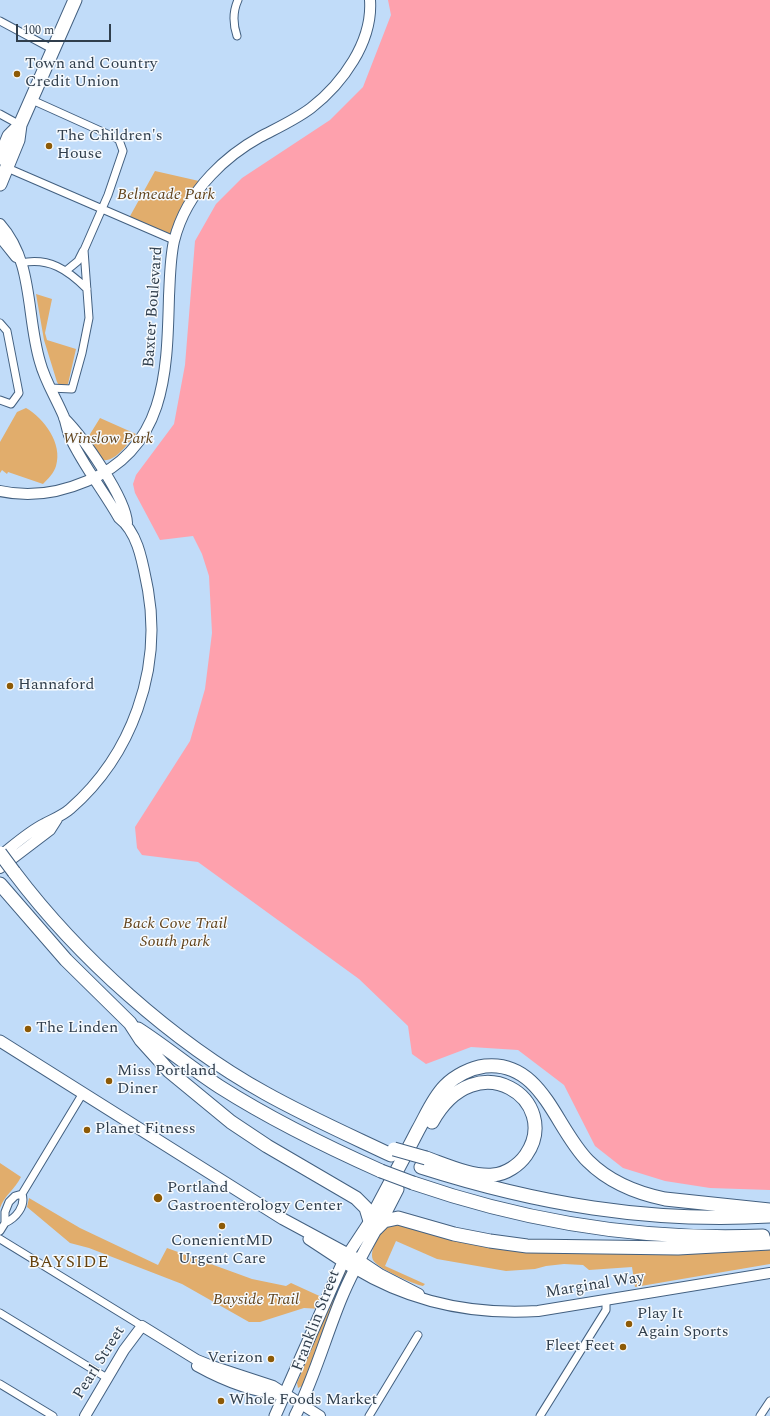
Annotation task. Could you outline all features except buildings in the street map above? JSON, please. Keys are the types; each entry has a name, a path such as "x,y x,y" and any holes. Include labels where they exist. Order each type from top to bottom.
{"highway":[{"path":"0,184 2,163 18,140 20,125 75,0"},
{"path":"0,855 84,952 122,988 168,1027 212,1060 265,1093 349,1135 392,1152 424,1162 489,1188 536,1199 613,1212 707,1218 770,1216"},
{"path":"0,884 42,934"},
{"path":"0,891 130,1023 194,1069 250,1106 317,1142 381,1171 471,1202 517,1214 593,1228 650,1235 708,1237 770,1236"},
{"path":"130,1023 141,1040 169,1071 211,1107 267,1146 356,1198 366,1208 373,1224"},
{"path":"373,1224 431,1106 445,1086 466,1072 488,1066 512,1070 528,1078 543,1094 564,1130 581,1153 597,1169 620,1185 648,1196 665,1199 770,1210"},
{"path":"373,1224 436,1115 456,1093 477,1083 493,1082 514,1090 528,1107 534,1128 532,1144 520,1162 507,1171 493,1175 486,1175 424,1162"},
{"path":"373,1224 398,1218 490,1242 564,1248 706,1248 770,1244"}],"main road":[{"name":"Marginal Way","path":"0,1041 299,1228 309,1239 356,1264"},
{"name":"Franklin Street","path":"275,1416 346,1258 373,1224"},
{"name":"Franklin Street","path":"295,1416 373,1224"}],"street":[{"path":"237,36 234,28 234,15 238,0"},
{"name":"Baxter Boulevard","path":"0,491 19,494 54,493 105,473 118,465 141,440 151,422 158,404 165,369 170,271 174,240 181,220 194,198 219,167 246,145 310,109 331,89 352,62 364,39 370,15 370,0"},
{"path":"0,21 54,50"},
{"path":"32,100 119,140 123,151 121,162 84,250 78,261 67,270"},
{"path":"0,114 20,125"},
{"path":"2,163 174,240"},
{"path":"0,224 14,243 21,263 27,286 38,356 50,388 64,417 69,434 94,478 120,518 126,523"},
{"path":"0,238 21,263"},
{"path":"50,388 72,389 87,330 89,306 84,250"},
{"path":"21,263 35,260 67,270 87,289"},
{"path":"0,323 7,331 19,393 11,404 0,400"},
{"path":"0,868 50,830 57,819 90,790 111,763 133,723 143,691 150,658 151,619 144,567 126,523 126,513 105,473 78,432 64,417"},
{"path":"0,855 44,824 57,819"},
{"path":"0,1231 5,1223 14,1218 19,1211 23,1200 22,1194 83,1093"},
{"path":"5,1223 5,1212 9,1202 15,1196 22,1194"},
{"path":"0,1239 178,1349 196,1366 214,1376 270,1394 285,1395 320,1416"},
{"name":"Marginal Way","path":"356,1264 397,1291 410,1296 426,1298 468,1309 505,1312 538,1311 770,1272"},
{"path":"540,1416 606,1310 606,1300"},
{"path":"0,1313 107,1378"},
{"name":"Pearl Street","path":"85,1416 107,1378 142,1326"},
{"path":"369,1416 418,1335"},
{"path":"0,1384 53,1416"},
{"path":"760,1416 770,1401"}],"green space":[{"name":"Belmeade Park","path":"155,171 199,181 170,234 129,218"},
{"path":"36,294 52,299 45,333 47,340 76,349 68,384 64,387 60,387 57,382 44,340"},
{"path":"26,408 33,412 45,425 50,432 57,449 55,469 51,476 43,484 8,472 7,474 2,470 0,473 0,442 17,412"},
{"name":"Winslow Park","path":"100,418 136,434 121,452 107,460 102,460 87,439"},
{"path":"0,1163 21,1177 0,1208"},
{"name":"Bayside Trail","path":"29,1198 80,1228 158,1265 167,1248 252,1279 286,1286 291,1283 326,1299 322,1309 304,1308 260,1322 249,1322 182,1284 89,1248 70,1243 27,1207"},
{"path":"399,1223 596,1253 770,1250 770,1264 635,1287 632,1267 589,1270 583,1265 564,1264 535,1269 506,1271 437,1259 396,1241 385,1266 425,1284 423,1286 388,1271 373,1260 373,1250 377,1239 383,1230 388,1226"},
{"path":"345,1269 347,1271 310,1366 307,1379 304,1385 298,1388 297,1383"}],"shaded area":[{"path":"388,0 770,0 770,1190 710,1188 665,1181 623,1168 595,1146 564,1085 518,1050 471,1047 426,1064 412,1054 408,1026 359,979 198,862 142,855 137,848 135,827 190,741 205,689 212,633 209,576 202,554 193,536 160,540 135,493 133,484 136,475 174,424 185,365 195,241 216,204 242,178 330,120 363,87 391,15"}],"place":[{"name":"Town and Country Credit Union","path":"17,74"},
{"name":"The Children's House","path":"49,146"},
{"name":"Hannaford","path":"10,686"},
{"name":"The Linden","path":"28,1029"},
{"name":"Miss Portland Diner","path":"109,1081"},
{"name":"Planet Fitness","path":"87,1130"},
{"name":"Portland Gastroenterology Center","path":"158,1198"},
{"name":"ConenientMD Urgent Care","path":"222,1226"},
{"name":"Play It Again Sports","path":"629,1324"},
{"name":"Fleet Feet","path":"623,1347"},
{"name":"Verizon","path":"271,1359"},
{"name":"Whole Foods Market","path":"221,1401"}],"district":[{"name":"BAYSIDE","path":"69,1264"}],"park label":[{"name":"Back Cove Trail South park","path":"175,934"}]}
